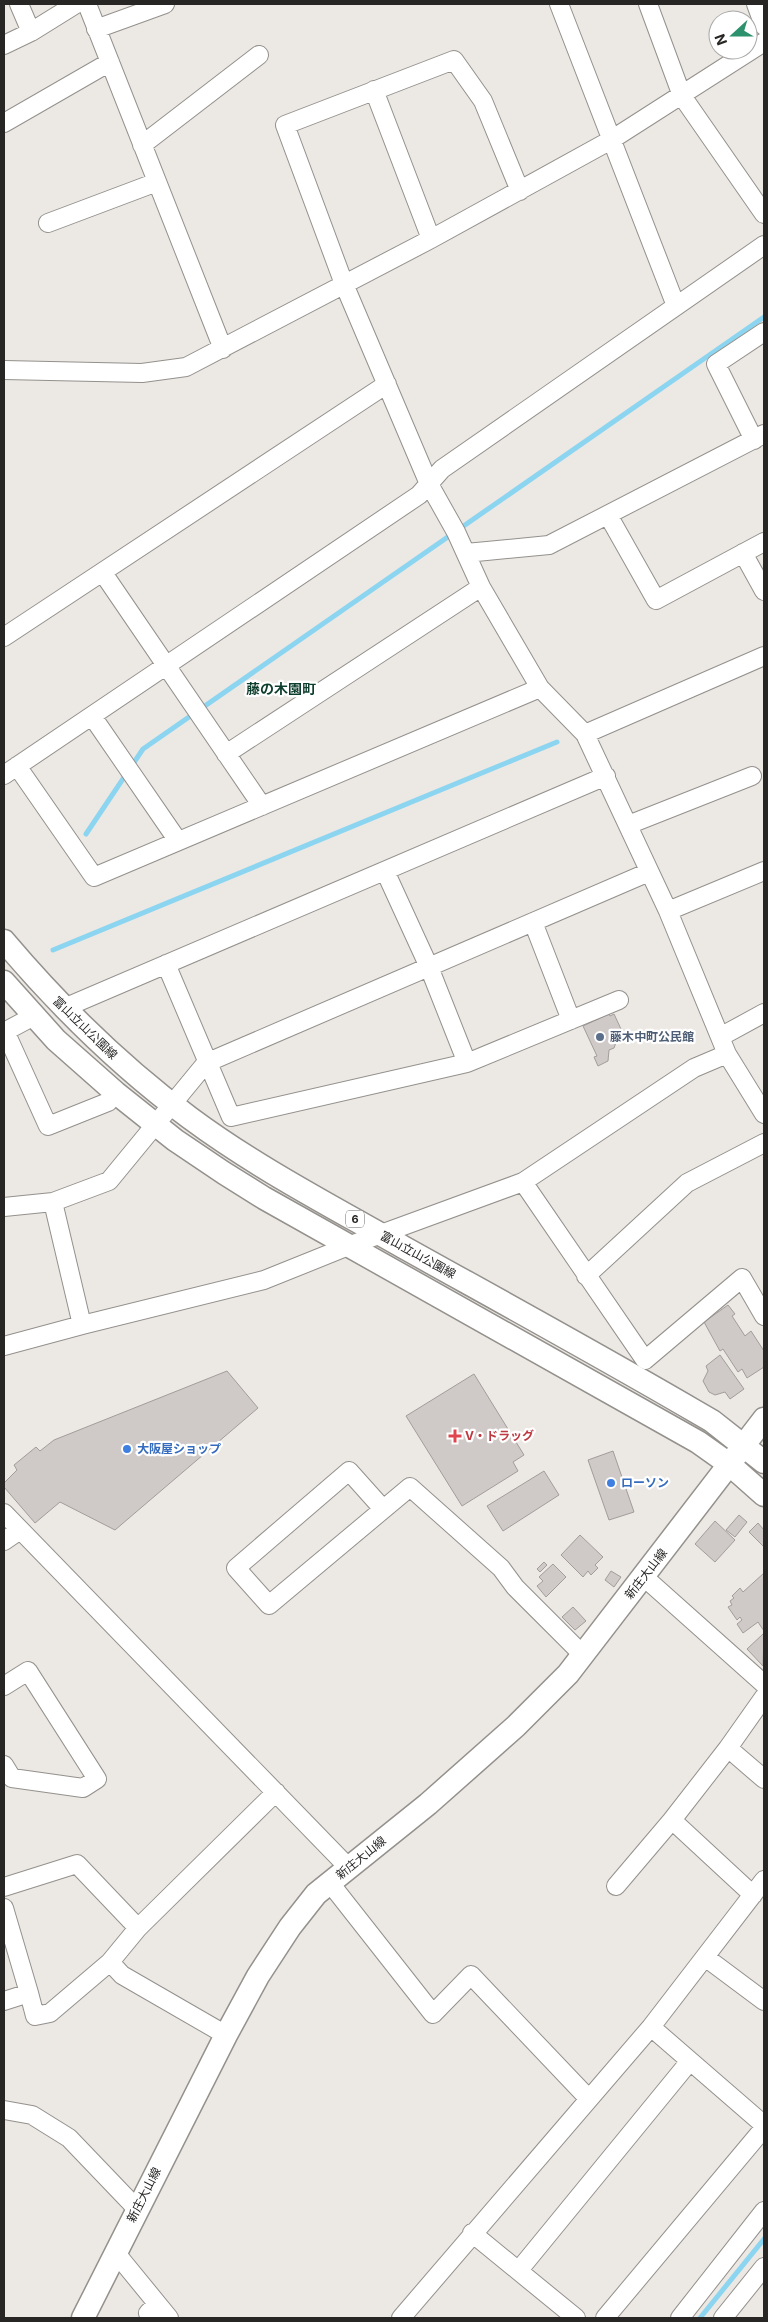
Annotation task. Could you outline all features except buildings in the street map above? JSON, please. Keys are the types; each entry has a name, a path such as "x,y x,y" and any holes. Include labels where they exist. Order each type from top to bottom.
{"main road":[{"name":"富山立山公園線","path":"4,941 64,1008 119,1061 172,1104 267,1169 693,1410 744,1445 764,1462"},
{"name":"富山立山公園線","path":"4,982 56,1040 154,1124 264,1198 351,1245 698,1442 729,1464 764,1495"},
{"name":"新庄大山線","path":"83,2318 226,2035 258,1976 290,1927 316,1894 428,1804 516,1726 568,1674 764,1419"}],"street":[{"path":"19,4 31,32"},
{"path":"4,45 31,32 76,4"},
{"path":"87,4 223,349"},
{"path":"96,29 165,4"},
{"path":"559,4 676,306"},
{"path":"648,4 682,96 764,214"},
{"path":"756,4 764,26"},
{"path":"4,370 142,373 186,367 431,239 611,140 764,42"},
{"path":"142,145 259,54"},
{"path":"520,191 483,101 454,60 285,125 344,284 429,484 466,553 481,587 540,688 585,734 668,911 727,1054 764,1114"},
{"path":"4,123 110,62"},
{"path":"374,90 431,239"},
{"path":"48,223 157,182"},
{"path":"540,688 94,877 11,770 419,494 442,469 764,245"},
{"path":"466,553 549,545 759,437 716,364 764,332"},
{"path":"4,636 103,573 387,384"},
{"path":"608,515 656,600 764,542"},
{"path":"743,553 764,591"},
{"path":"103,573 262,806"},
{"path":"226,754 481,587"},
{"path":"585,734 764,656"},
{"path":"92,716 178,841"},
{"path":"64,1008 606,776"},
{"path":"628,825 752,776"},
{"path":"385,871 429,967 468,1063"},
{"path":"668,911 764,871"},
{"path":"4,1207 53,1202 109,1181 206,1063 650,872"},
{"path":"533,922 571,1020"},
{"path":"166,964 206,1063 231,1116 468,1063 619,1000"},
{"path":"720,1037 764,1013"},
{"path":"34,1016 4,1031 48,1126 108,1102 116,1093"},
{"path":"4,1346 264,1280 351,1245 523,1182 694,1068 727,1054"},
{"path":"586,1276 687,1183 764,1143"},
{"path":"523,1182 645,1360 742,1278 764,1316"},
{"path":"53,1202 82,1325"},
{"path":"383,1509 349,1471 236,1568 269,1605 410,1487 501,1568 515,1587 583,1655"},
{"path":"4,1513 349,1868"},
{"path":"4,1542 20,1530"},
{"path":"644,1577 764,1684"},
{"path":"4,1686 28,1670 97,1779 83,1788 12,1778 4,1765"},
{"path":"616,1886 672,1820 728,1748 764,1697"},
{"path":"728,1748 764,1779"},
{"path":"4,1908 35,2016 50,2013 110,1962 138,1928 276,1792"},
{"path":"672,1820 753,1895"},
{"path":"4,1888 77,1864 138,1928"},
{"path":"402,2318 472,2233 651,2027 764,1880"},
{"path":"330,1883 433,2014 471,1976 588,2098"},
{"path":"705,1956 764,2001"},
{"path":"110,1962 122,1974 226,2035"},
{"path":"4,2001 29,1993"},
{"path":"605,2318 764,2126 651,2027"},
{"path":"519,2270 690,2061"},
{"path":"4,2110 32,2115 69,2138 137,2209"},
{"path":"680,2318 764,2211"},
{"path":"472,2233 576,2318"},
{"path":"115,2252 154,2311 169,2318"},
{"path":"723,2318 764,2266"}],"waterway":[{"path":"86,834 143,749 764,317"},
{"path":"53,950 557,742"},
{"path":"700,2318 764,2239"}],"place":[{"name":"藤木中町公民館","path":"600,1037"},
{"name":"V・ドラッグ","path":"455,1436"},
{"name":"大阪屋ショップ","path":"127,1449"},
{"name":"ローソン","path":"611,1483"}],"district":[{"name":"藤の木園町","path":"281,689"}]}
